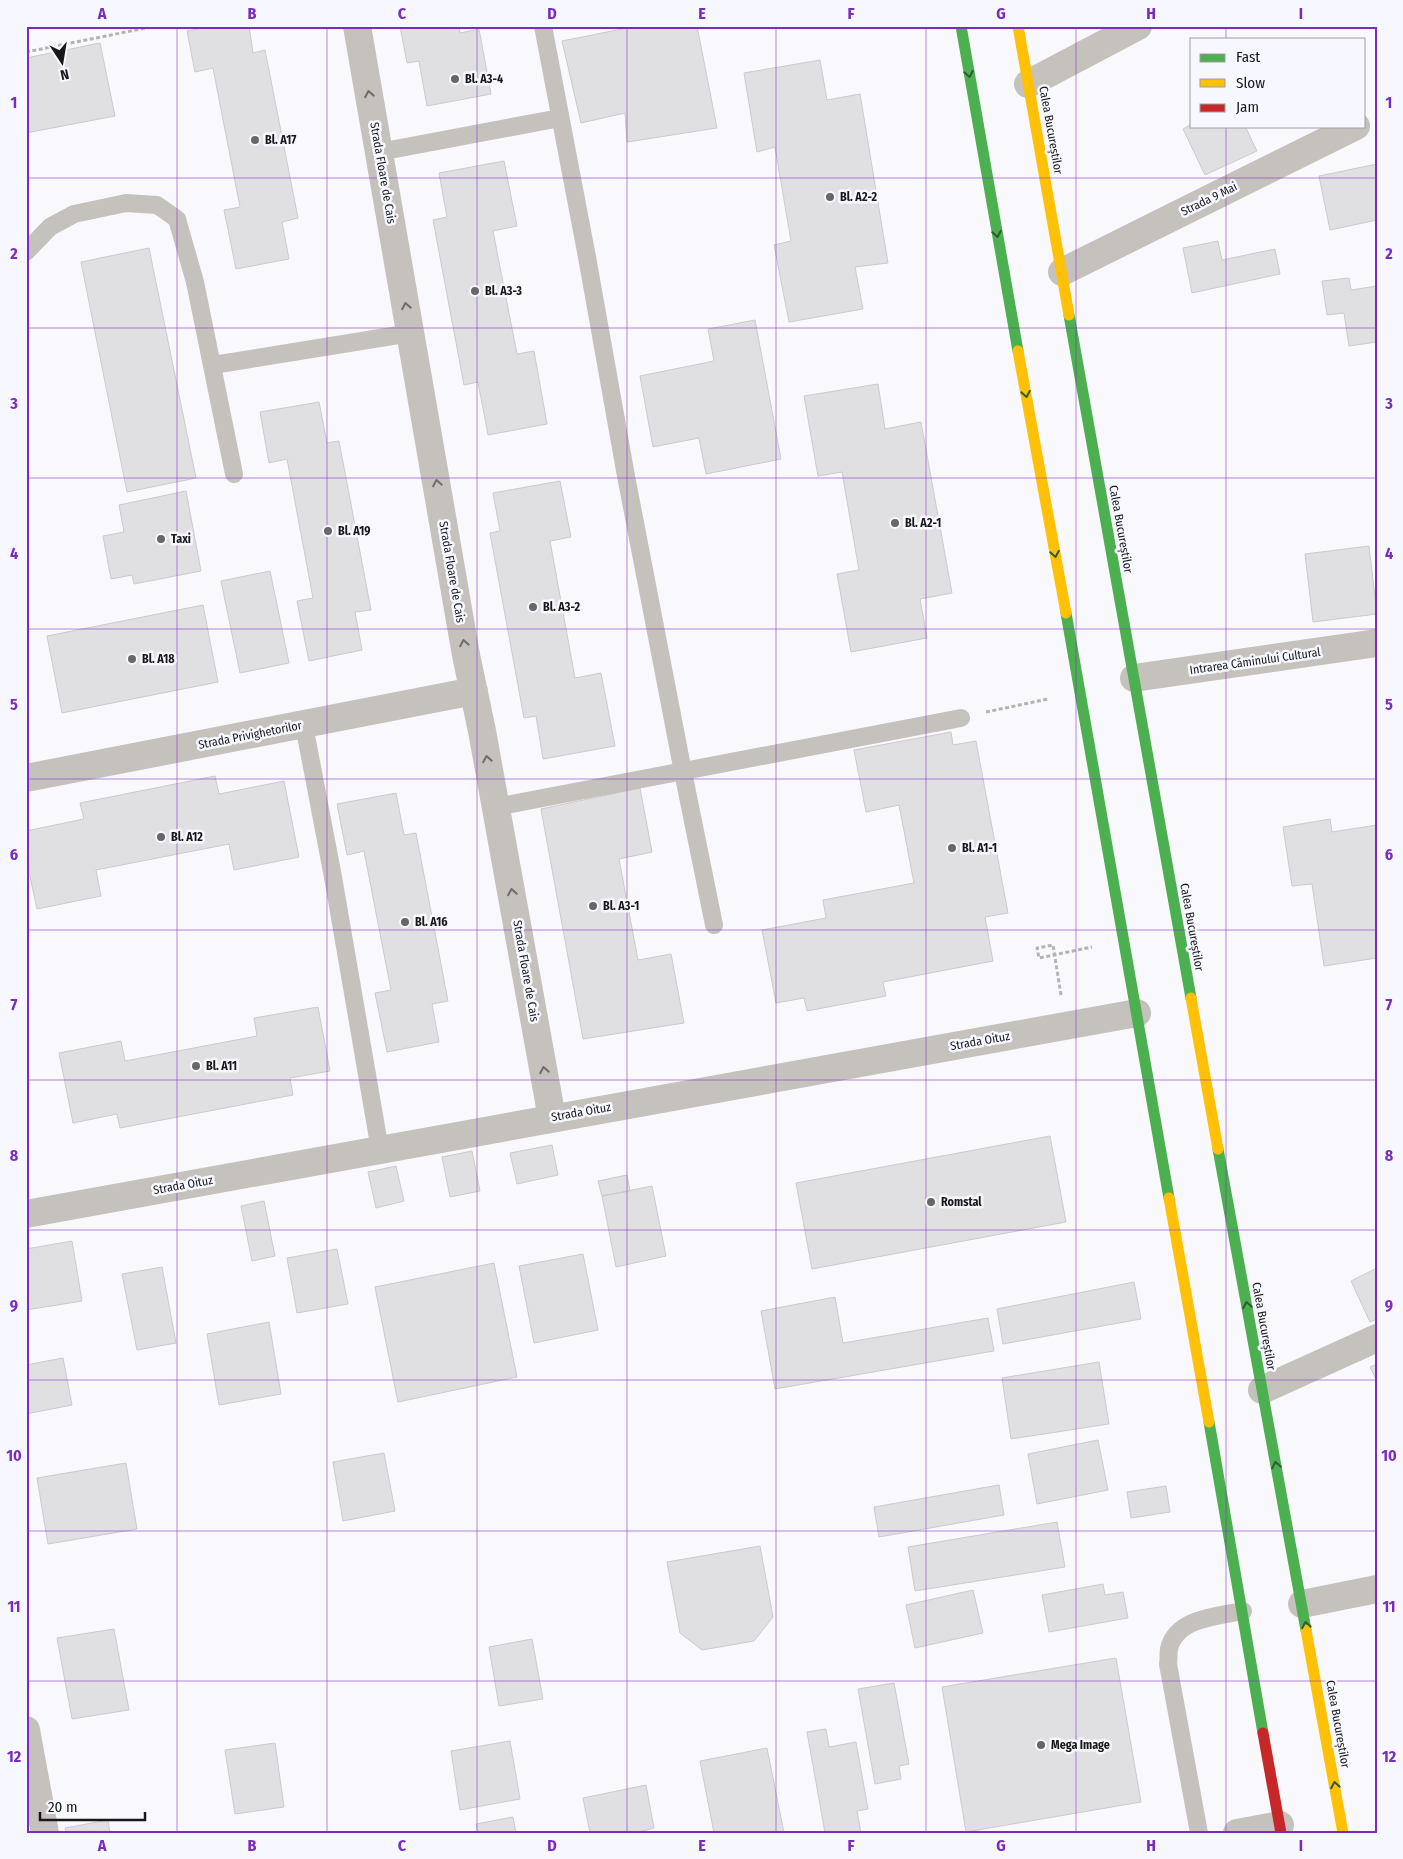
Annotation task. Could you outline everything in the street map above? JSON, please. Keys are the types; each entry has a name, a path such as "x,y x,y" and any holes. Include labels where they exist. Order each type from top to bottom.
{"highway":[{"path":"961,26 1243,1611 1280,1829"},
{"name":"Calea Bucureștilor","path":"1018,26 1343,1833"}],"street":[{"name":"Strada Floare de Cais","path":"357,26 464,645 496,807 552,1118"},
{"path":"1028,84 1138,26"},
{"name":"Strada 9 Mai","path":"1062,272 1352,128"},
{"name":"Intrarea Căminului Cultural","path":"1134,678 1377,643"},
{"name":"Strada Privighetorilor","path":"26,778 474,691"},
{"name":"Strada Oituz","path":"26,1214 1137,1013"},
{"path":"1262,1390 1377,1338"},
{"path":"1302,1604 1377,1590"},
{"path":"26,1730 45,1833"},
{"path":"1237,1833 1280,1829"}],"lane":[{"path":"543,26 626,476 714,925"},
{"path":"379,152 560,118"},
{"path":"26,252 50,227 74,214 126,203 157,204 177,219 196,282 234,474"},
{"path":"213,365 411,333"},
{"path":"496,807 961,718"},
{"path":"304,725 333,877 380,1150"},
{"path":"1199,1833 1168,1664 1169,1648 1177,1632 1198,1620 1243,1611"}],"path":[{"path":"26,52 156,26"},
{"path":"961,718 1080,692"},
{"path":"1039,958 1037,948 1053,945 1066,1025"}],"building":[{"name":"Bl. A17","path":"214,26 249,26 253,53 265,50 298,218 282,222 289,259 236,269 224,210 240,207 213,68 195,72 187,31"},
{"name":"Bl. A3-4","path":"400,26 459,26 460,33 479,29 491,94 427,106 419,61 407,63"},
{"path":"637,26 697,26 717,128 627,142 625,113 581,123 562,41"},
{"path":"100,43 115,116 26,133 26,58"},
{"name":"Bl. A2-2","path":"820,60 827,100 860,94 888,263 855,267 863,309 789,322 774,245 791,241 775,147 757,152 744,73"},
{"path":"1190,125 1190,128 1246,128 1257,151 1205,175 1183,129"},
{"name":"Bl. A3-3","path":"504,161 517,226 493,231 517,354 534,351 547,424 488,435 478,382 464,385 433,220 447,217 439,173"},
{"path":"1377,164 1377,220 1330,230 1319,176"},
{"path":"1218,241 1222,260 1275,249 1280,274 1192,293 1183,248"},
{"path":"149,248 196,478 127,492 81,262"},
{"path":"1349,278 1351,290 1377,286 1377,342 1349,346 1344,313 1327,315 1322,281"},
{"path":"755,320 781,459 706,474 699,438 653,447 640,376 714,361 708,329"},
{"name":"Bl. A2-1","path":"878,384 885,429 921,422 952,593 920,599 927,638 851,652 837,574 859,570 842,472 818,476 804,396"},
{"name":"Bl. A19","path":"319,402 327,443 339,441 371,610 355,612 362,650 309,661 297,601 313,598 287,459 269,463 260,412"},
{"name":"Bl. A3-2","path":"560,481 571,537 550,541 575,678 601,673 615,746 543,759 536,716 524,718 490,533 500,531 493,493"},
{"path":"186,491 201,571 134,584 132,575 111,579 103,536 124,532 119,505"},
{"path":"1369,546 1377,614 1313,622 1305,554"},
{"path":"270,571 289,663 240,673 221,581"},
{"name":"Bl. A18","path":"203,605 218,682 62,713 47,636"},
{"name":"Bl. A1-1","path":"951,732 953,745 976,741 1008,913 985,917 993,961 883,982 886,996 807,1011 804,998 776,1003 762,930 826,918 823,900 914,883 899,805 866,812 854,750"},
{"name":"Bl. A12","path":"215,776 219,794 284,781 299,857 234,870 229,844 96,870 101,896 37,909 26,858 26,831 84,819 80,803"},
{"name":"Bl. A3-1","path":"640,788 652,852 619,859 638,960 671,954 684,1023 583,1039 541,809"},
{"name":"Bl. A16","path":"396,793 404,835 416,833 448,1001 432,1004 439,1042 387,1052 375,993 391,990 364,851 347,855 337,804"},
{"path":"1330,819 1332,832 1377,825 1377,958 1324,966 1312,884 1292,886 1283,827"},
{"name":"Bl. A11","path":"318,1007 330,1071 290,1078 293,1095 120,1128 117,1114 73,1123 59,1053 121,1041 125,1061 257,1036 254,1018"},
{"name":"Romstal","path":"1050,1136 1066,1222 812,1269 796,1183"},
{"path":"552,1145 558,1175 517,1184 510,1153"},
{"path":"472,1151 480,1191 450,1197 442,1157"},
{"path":"396,1166 404,1201 376,1208 368,1172"},
{"path":"627,1175 630,1191 602,1196 598,1181"},
{"path":"652,1186 666,1256 616,1267 602,1196"},
{"path":"264,1201 275,1256 252,1261 241,1206"},
{"path":"72,1241 82,1301 26,1310 26,1249"},
{"path":"337,1249 348,1304 297,1313 287,1258"},
{"path":"583,1254 598,1330 534,1343 519,1266"},
{"path":"494,1263 517,1377 398,1402 375,1287"},
{"path":"162,1267 176,1343 137,1350 122,1274"},
{"path":"1377,1268 1377,1319 1370,1322 1351,1281"},
{"path":"1134,1282 1141,1319 1003,1344 997,1309"},
{"path":"835,1297 843,1343 988,1318 994,1351 775,1389 761,1311"},
{"path":"269,1322 281,1394 219,1405 207,1334"},
{"path":"63,1358 72,1405 26,1414 26,1365"},
{"path":"1099,1362 1109,1424 1011,1439 1002,1378"},
{"path":"1377,1364 1377,1381 1370,1367"},
{"path":"1098,1440 1108,1490 1037,1504 1028,1454"},
{"path":"384,1453 395,1511 343,1521 333,1462"},
{"path":"126,1463 137,1529 48,1544 37,1478"},
{"path":"999,1485 1004,1515 879,1537 874,1507"},
{"path":"1166,1486 1170,1512 1131,1518 1127,1492"},
{"path":"1057,1522 1065,1567 915,1591 908,1547"},
{"path":"760,1546 773,1617 754,1641 702,1650 680,1633 667,1562"},
{"path":"1103,1584 1105,1595 1123,1592 1128,1618 1049,1632 1042,1595"},
{"path":"973,1590 983,1633 915,1648 906,1605"},
{"path":"114,1629 129,1710 72,1719 57,1638"},
{"path":"532,1639 543,1699 499,1706 489,1647"},
{"name":"Mega Image","path":"1116,1658 1141,1802 966,1832 942,1687"},
{"path":"894,1683 909,1764 899,1766 901,1779 875,1784 858,1689"},
{"path":"826,1729 829,1747 856,1742 868,1809 857,1811 861,1833 825,1833 807,1732"},
{"path":"510,1741 520,1799 460,1810 451,1751"},
{"path":"275,1743 284,1807 235,1814 225,1750"},
{"path":"767,1748 784,1833 714,1833 700,1761"},
{"path":"646,1785 654,1828 635,1833 590,1833 583,1798"},
{"path":"513,1817 516,1833 478,1833 476,1824"},
{"path":"108,1820 110,1833 66,1833 65,1828"}],"traffic: fast":[{"path":"961,26 1018,351"},
{"path":"1069,315 1191,998"},
{"path":"1066,613 1169,1198"},
{"path":"1218,1149 1306,1630"},
{"path":"1209,1422 1263,1733"}],"traffic: slow":[{"path":"1018,26 1069,315"},
{"path":"1018,351 1066,613"},
{"path":"1191,998 1218,1149"},
{"path":"1169,1198 1209,1422"},
{"path":"1306,1630 1343,1833"}],"traffic: jam":[{"path":"1263,1733 1281,1833"}],"place":[{"name":"Bl. A3-4","path":"455,79"},
{"name":"Bl. A17","path":"255,140"},
{"name":"Bl. A2-2","path":"830,197"},
{"name":"Bl. A3-3","path":"475,291"},
{"name":"Bl. A2-1","path":"895,523"},
{"name":"Bl. A19","path":"328,531"},
{"name":"Taxi","path":"161,539"},
{"name":"Bl. A3-2","path":"533,607"},
{"name":"Bl. A18","path":"132,659"},
{"name":"Bl. A12","path":"161,837"},
{"name":"Bl. A1-1","path":"952,848"},
{"name":"Bl. A3-1","path":"593,906"},
{"name":"Bl. A16","path":"405,922"},
{"name":"Bl. A11","path":"196,1066"},
{"name":"Romstal","path":"931,1202"},
{"name":"Mega Image","path":"1041,1745"}]}
